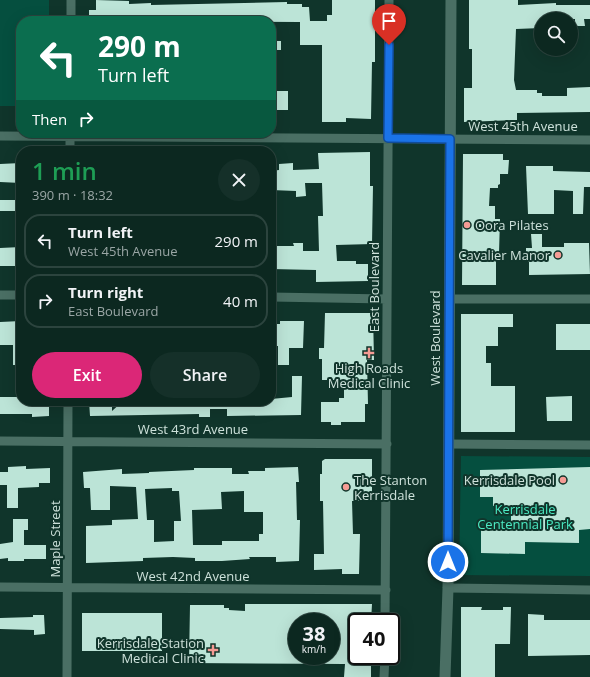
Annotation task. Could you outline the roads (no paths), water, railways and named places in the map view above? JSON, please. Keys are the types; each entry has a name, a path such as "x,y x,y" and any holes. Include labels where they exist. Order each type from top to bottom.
{"street":[{"path":"71,0 71,16"},
{"name":"East Boulevard","path":"385,613 389,0"},
{"name":"West Boulevard","path":"445,677 448,588 451,0"},
{"name":"West 45th Avenue","path":"0,136 16,136"},
{"name":"West 45th Avenue","path":"276,137 590,140"},
{"path":"0,295 16,295"},
{"path":"276,297 387,299"},
{"path":"450,299 590,299"},
{"name":"Maple Street","path":"67,677 68,406"},
{"name":"West 43rd Avenue","path":"0,441 386,444"},
{"path":"448,444 590,445"},
{"name":"West 42nd Avenue","path":"0,587 386,590"},
{"path":"448,588 590,590"},
{"path":"384,677 385,665"}],"place":[{"name":"Oora Pilates","path":"467,225"},
{"name":"Cavalier Manor","path":"558,255"},
{"name":"High Roads Medical Clinic","path":"369,353"},
{"name":"Kerrisdale Pool","path":"563,480"},
{"name":"The Stanton Kerrisdale","path":"346,487"},
{"name":"Kerrisdale Station Medical Clinic","path":"213,650"}],"park label":[{"name":"Kerrisdale Centennial Park","path":"525,516"}]}
